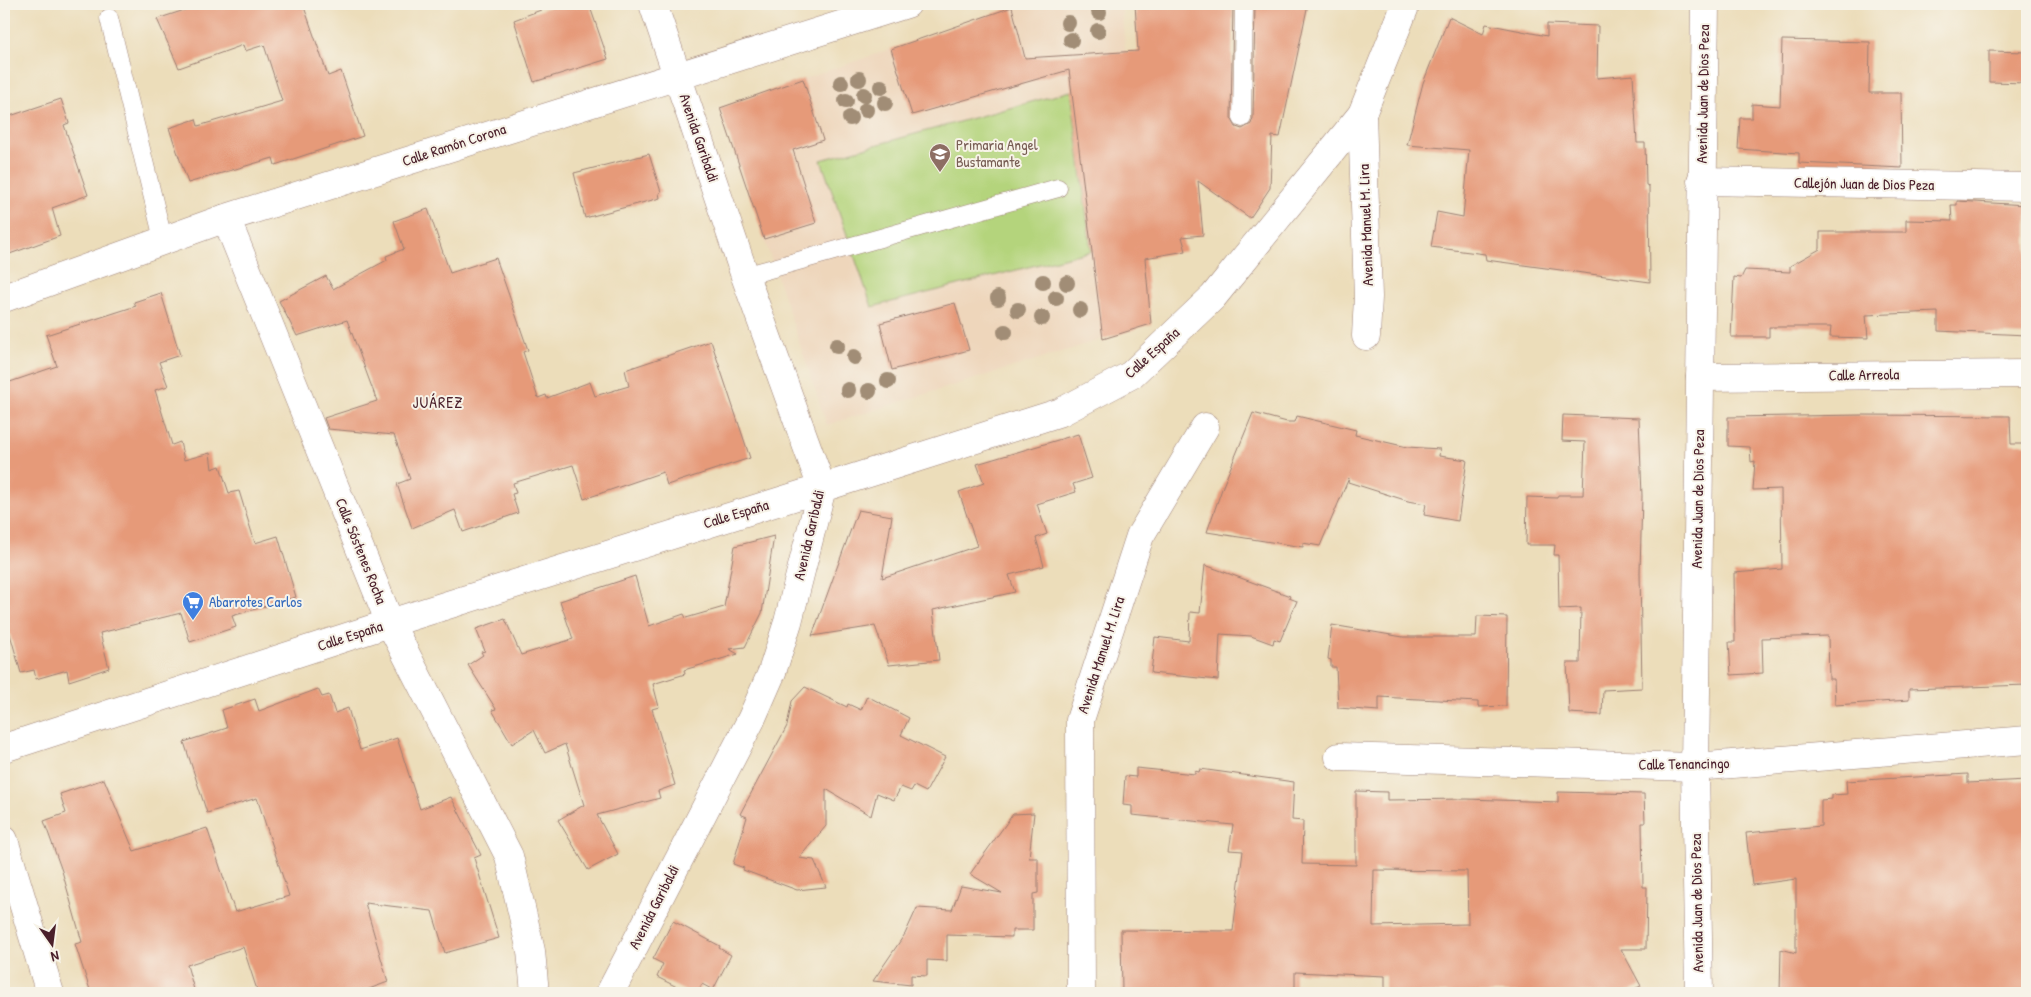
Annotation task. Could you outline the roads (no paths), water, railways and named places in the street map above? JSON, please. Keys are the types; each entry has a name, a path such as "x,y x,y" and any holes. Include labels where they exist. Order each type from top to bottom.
{"street":[{"name":"Avenida Garibaldi","path":"610,993 751,720 772,672 788,622 822,488 745,276 653,4"},
{"name":"Calle Ramón Corona","path":"4,298 163,239 226,218 678,74 907,4"},
{"path":"1362,114 1406,4"},
{"name":"Avenida Juan de Dios Peza","path":"1699,993 1694,766 1705,4"},
{"name":"Avenida Manuel M. Lira","path":"1362,114 1368,297 1366,336"},
{"name":"Calle España","path":"4,748 390,623 1061,412 1131,376 1213,297 1362,114"},
{"name":"Callejón Juan de Dios Peza","path":"1701,181 2027,187"},
{"name":"Calle Sóstenes Rocha","path":"226,218 390,623 509,856 531,951 535,993"},
{"name":"Calle Arreola","path":"1700,377 2027,374"},
{"name":"Avenida Manuel M. Lira","path":"1081,993 1080,720 1140,536 1204,427"},
{"name":"Calle Tenancingo","path":"1339,757 1694,766 2027,740"},
{"path":"4,840 50,993"}],"lane":[{"path":"1242,118 1244,4"},
{"path":"109,18 163,239"},
{"path":"745,276 1058,188"}],"place":[{"name":"Primaria Angel Bustamante","path":"940,173"},
{"name":"Abarrotes Carlos","path":"193,621"}],"district":[{"name":"JUÁREZ","path":"438,402"}]}
